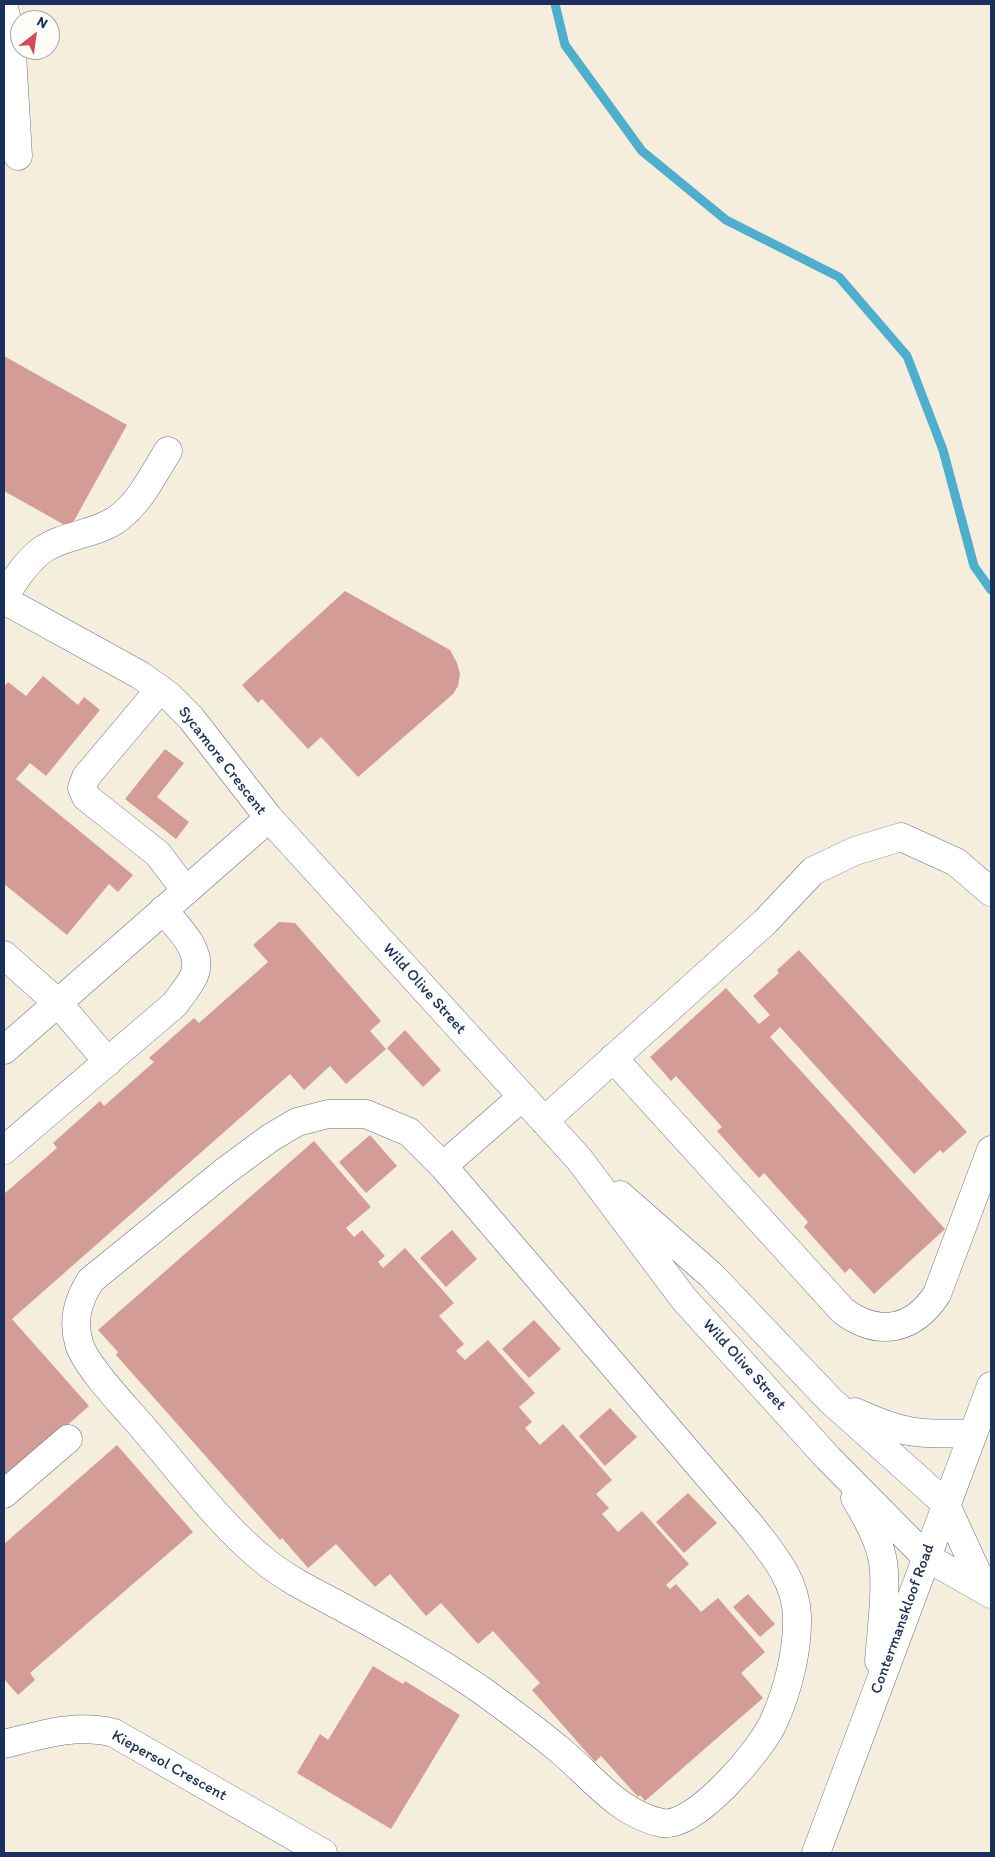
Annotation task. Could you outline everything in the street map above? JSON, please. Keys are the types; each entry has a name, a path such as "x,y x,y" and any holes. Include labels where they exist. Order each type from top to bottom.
{"street":[{"path":"4,8 11,36 18,156"},
{"path":"4,599 19,574 43,550 69,539 96,531 134,505 168,451"},
{"name":"Sycamore Crescent","path":"4,599 140,675 160,689 191,718 268,818 4,1050"},
{"path":"160,689 86,777 82,788 86,797 158,854 186,891"},
{"name":"Wild Olive Street","path":"268,818 579,1159 684,1299 822,1452 926,1557 988,1592"},
{"path":"544,1121 765,922 813,871 856,851 901,837 956,862 991,892"},
{"path":"4,1150 175,1004 194,976 196,964 193,948 163,910"},
{"path":"4,954 58,1003 108,1062"},
{"path":"613,1058 843,1311 866,1324 892,1327 918,1316 929,1307 937,1294 991,1150"},
{"path":"443,1166 522,1097"},
{"path":"328,1114 366,1114 409,1132 443,1166 751,1526 779,1561 792,1587 797,1613 796,1644 774,1722 763,1741 714,1797 696,1812 681,1820 668,1824 646,1819 629,1811 533,1728 460,1675 266,1562 214,1511 107,1386 79,1346 75,1326 77,1308 83,1292 91,1280 224,1172 296,1122 328,1114"},
{"name":"Wild Olive Street","path":"579,1159 711,1275 839,1409 946,1503"},
{"name":"Contermanskloof Road","path":"816,1853 991,1386"},
{"path":"878,1684 884,1576 883,1559 866,1517 822,1452 839,1409 903,1432 917,1434 972,1433"},
{"path":"4,1494 68,1439"},
{"path":"946,1503 988,1592"},
{"name":"Kiepersol Crescent","path":"4,1744 64,1729 96,1728 114,1733 323,1853"}],"building":[{"path":"4,356 127,425 70,528 4,491"},
{"path":"345,591 450,650 460,674 458,686 453,694 358,777 321,737 308,749 262,699 258,703 242,685"},
{"path":"43,676 78,705 84,697 100,710 46,776 30,763 16,779 133,875 118,892 109,884 67,935 4,884 4,687 8,682 26,696"},
{"path":"165,749 184,763 157,797 189,822 176,839 125,799"},
{"path":"279,922 295,923 381,1021 370,1031 386,1049 346,1084 330,1066 304,1090 290,1074 12,1319 89,1406 4,1481 4,1194 57,1148 53,1143 100,1101 104,1106 154,1062 149,1058 194,1018 199,1023 268,962 253,945"},
{"path":"799,950 967,1132 943,1153 940,1150 914,1174 780,1027 770,1037 945,1229 874,1294 850,1268 845,1273 804,1227 808,1222 764,1173 759,1178 717,1131 722,1127 676,1076 671,1081 650,1057 726,988 759,1024 770,1015 753,996 779,973 777,970"},
{"path":"405,1030 441,1070 423,1087 387,1048"},
{"path":"370,1135 397,1166 366,1193 339,1162"},
{"path":"314,1141 371,1207 346,1228 354,1237 362,1230 385,1256 378,1262 383,1268 405,1248 454,1303 439,1316 464,1344 456,1351 465,1360 488,1340 535,1393 519,1407 532,1422 525,1428 540,1445 563,1424 612,1480 596,1494 609,1508 602,1514 618,1532 642,1511 689,1564 666,1585 670,1589 676,1584 701,1612 718,1598 765,1652 741,1673 763,1698 645,1801 640,1795 638,1797 601,1756 595,1762 532,1690 540,1683 493,1631 478,1644 441,1603 426,1616 390,1574 375,1587 336,1544 308,1568 282,1538 280,1540 116,1355 118,1352 98,1330"},
{"path":"452,1230 477,1259 446,1287 420,1258"},
{"path":"534,1320 561,1349 529,1378 502,1349"},
{"path":"610,1408 637,1437 605,1466 579,1436"},
{"path":"117,1445 193,1532 30,1673 35,1680 18,1695 4,1679 4,1544"},
{"path":"688,1493 717,1523 684,1553 656,1522"},
{"path":"748,1594 775,1624 760,1637 733,1607"},
{"path":"373,1666 403,1684 405,1681 460,1715 391,1829 297,1773 320,1734 328,1740"}],"waterway":[{"path":"555,4 565,45 642,151 726,220 839,277 907,356 943,450 974,566 991,590"}]}
